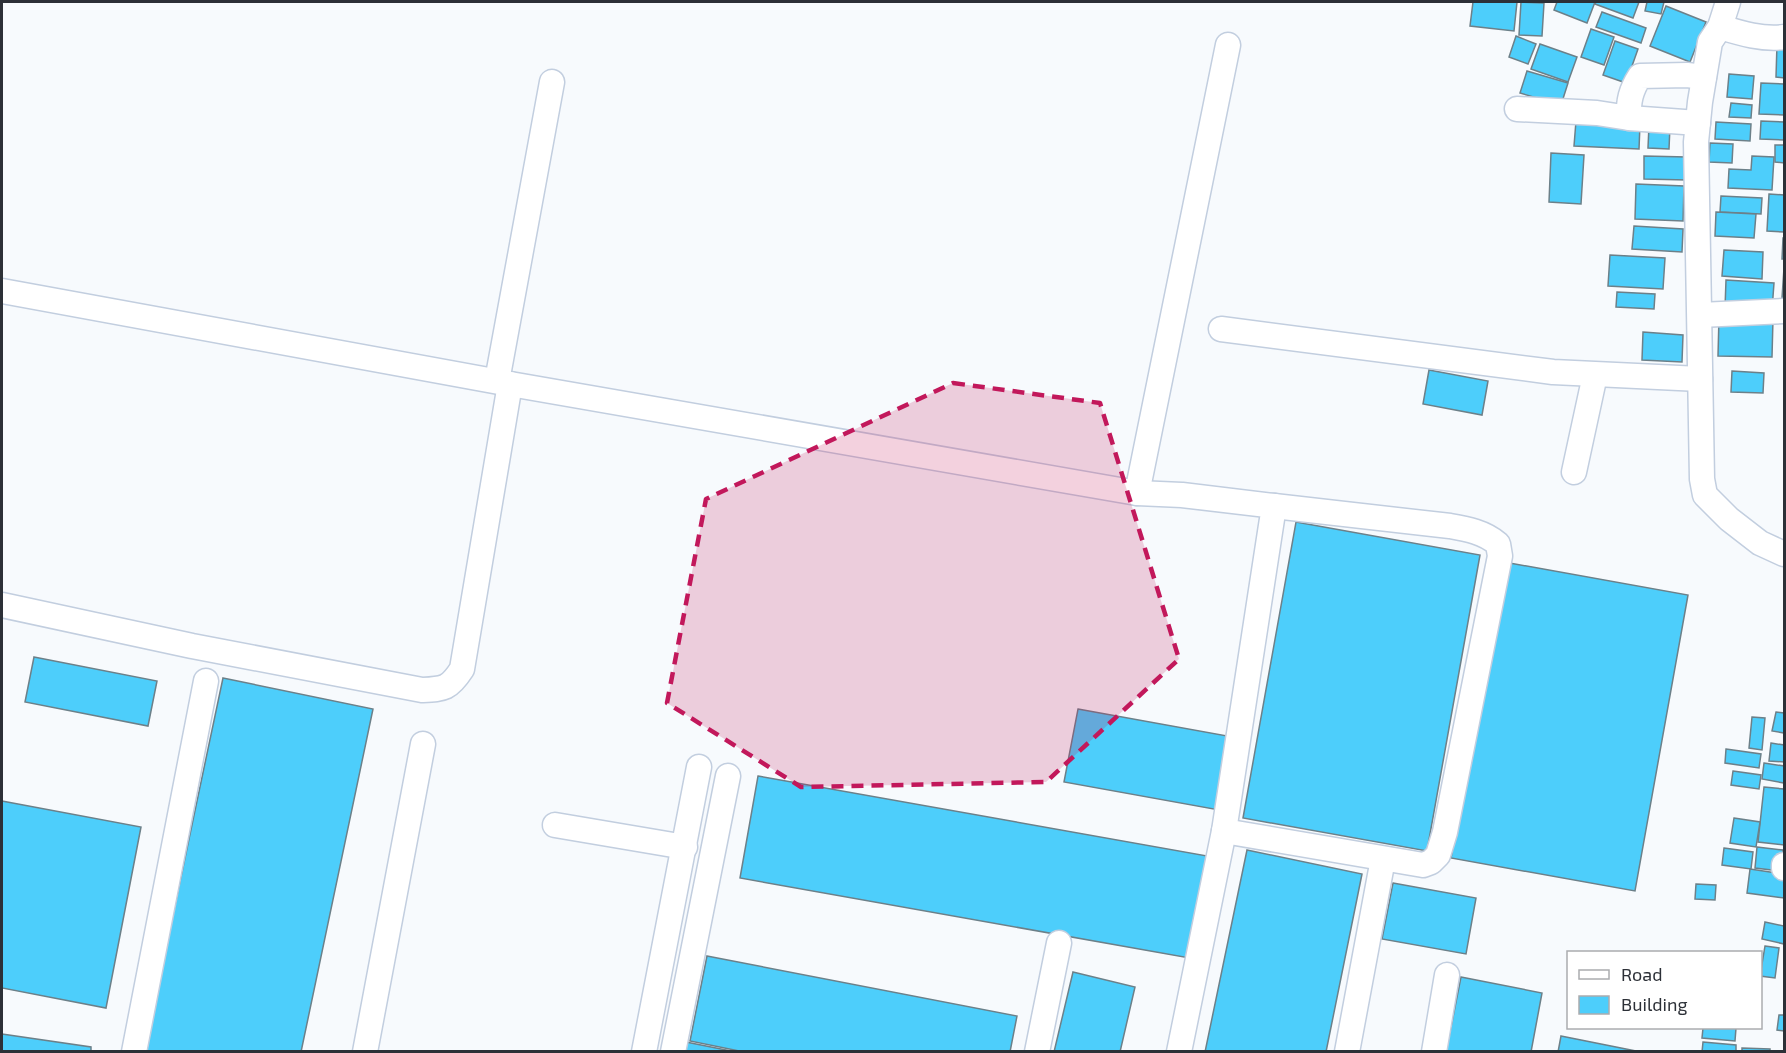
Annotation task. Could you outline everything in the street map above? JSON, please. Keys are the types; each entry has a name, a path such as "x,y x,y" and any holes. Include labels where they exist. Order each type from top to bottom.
{"street":[{"path":"1728,2 1720,27 1710,42 1696,142 1702,479 1705,495 1745,533 1760,543 1785,554"},
{"path":"1720,27 1763,37 1785,37"},
{"path":"1137,493 1228,45"},
{"path":"1629,118 1628,103 1632,88 1640,76 1704,77"},
{"path":"2,605 192,646 422,690 442,689 453,682 462,669 503,382 552,82"},
{"path":"1517,109 1597,113 1629,118 1698,123"},
{"path":"2,291 503,382 1137,493 1182,495 1450,526 1489,536 1498,544 1500,556 1438,855 1431,862 1423,865 1224,831"},
{"path":"1700,315 1785,311"},
{"path":"1221,329 1552,372 1701,379"},
{"path":"1574,472 1595,375"},
{"path":"1179,1052 1224,831 1274,506"},
{"path":"134,1052 206,681"},
{"path":"365,1052 423,744"},
{"path":"645,1052 699,767"},
{"path":"673,1052 728,776"},
{"path":"555,825 685,847"},
{"path":"1347,1052 1383,859"},
{"path":"1037,1052 1059,943"},
{"path":"1434,1052 1447,975"}],"highlighted area":[{"path":"953,383 1100,403 1179,659 1046,782 801,787 667,703 706,499"}],"building":[{"path":"1473,2 1517,2 1514,31 1470,26"},
{"path":"1521,2 1544,3 1542,36 1519,35"},
{"path":"1557,2 1595,2 1587,23 1554,10"},
{"path":"1596,2 1639,2 1633,18 1595,4"},
{"path":"1647,2 1664,2 1661,14 1645,11"},
{"path":"1666,6 1706,22 1690,62 1650,46"},
{"path":"1602,12 1646,28 1641,43 1596,27"},
{"path":"1591,29 1614,37 1604,65 1581,57"},
{"path":"1516,36 1536,44 1528,64 1509,57"},
{"path":"1615,41 1638,49 1626,83 1603,75"},
{"path":"1540,44 1577,57 1568,82 1531,69"},
{"path":"1777,44 1784,44 1784,78 1776,77"},
{"path":"1527,71 1568,83 1561,105 1520,93"},
{"path":"1729,74 1754,76 1752,99 1727,97"},
{"path":"1761,83 1784,84 1784,115 1759,114"},
{"path":"1731,103 1752,105 1751,118 1729,117"},
{"path":"1576,121 1640,124 1639,149 1574,146"},
{"path":"1761,121 1784,122 1784,140 1760,139"},
{"path":"1716,122 1751,124 1750,141 1715,139"},
{"path":"1649,125 1670,126 1669,149 1648,148"},
{"path":"1710,143 1733,144 1732,163 1709,162"},
{"path":"1775,145 1784,145 1784,163 1775,162"},
{"path":"1551,153 1584,155 1581,204 1549,202"},
{"path":"1644,156 1687,157 1687,180 1644,179"},
{"path":"1752,156 1774,157 1772,190 1728,188 1729,169 1751,170"},
{"path":"1636,184 1684,186 1683,221 1635,219"},
{"path":"1769,194 1784,195 1784,232 1767,231"},
{"path":"1721,196 1762,198 1761,214 1720,212"},
{"path":"1716,212 1756,214 1754,238 1715,236"},
{"path":"1634,226 1683,229 1682,252 1632,249"},
{"path":"1783,238 1784,259 1782,259"},
{"path":"1724,250 1763,252 1762,279 1722,276"},
{"path":"1610,255 1665,258 1663,289 1608,286"},
{"path":"1784,268 1784,298 1782,298"},
{"path":"1726,280 1774,283 1772,310 1725,308"},
{"path":"1617,292 1655,294 1654,309 1616,307"},
{"path":"1719,317 1773,319 1772,357 1718,356"},
{"path":"1643,332 1683,335 1682,362 1642,360"},
{"path":"1429,370 1488,381 1482,415 1423,404"},
{"path":"1732,371 1764,373 1763,393 1731,392"},
{"path":"1296,522 1480,555 1427,851 1243,818"},
{"path":"1504,562 1688,595 1635,891 1451,858"},
{"path":"34,657 157,681 148,726 25,702"},
{"path":"223,678 373,709 301,1052 144,1052"},
{"path":"1078,709 1233,737 1219,810 1064,782"},
{"path":"1776,712 1784,713 1784,733 1772,731"},
{"path":"1752,717 1765,718 1762,750 1749,748"},
{"path":"1771,743 1784,745 1784,762 1769,761"},
{"path":"1726,749 1761,754 1759,768 1725,763"},
{"path":"1764,763 1784,766 1784,783 1762,779"},
{"path":"1733,771 1761,775 1759,789 1731,785"},
{"path":"758,776 1213,857 1195,959 740,878"},
{"path":"1764,787 1784,789 1784,845 1758,842"},
{"path":"2,801 141,827 106,1008 2,988"},
{"path":"1734,818 1760,822 1756,847 1730,843"},
{"path":"1757,847 1783,850 1781,871 1755,868"},
{"path":"1724,848 1753,852 1751,869 1722,865"},
{"path":"1247,850 1362,874 1326,1052 1205,1052"},
{"path":"1750,869 1784,874 1784,898 1747,893"},
{"path":"1393,883 1476,898 1466,954 1382,939"},
{"path":"1696,884 1716,885 1715,900 1695,899"},
{"path":"1765,922 1784,926 1784,944 1762,939"},
{"path":"1765,946 1779,948 1775,978 1762,976"},
{"path":"707,956 1017,1016 1010,1052 744,1052 690,1041"},
{"path":"1073,972 1135,987 1120,1052 1054,1052"},
{"path":"1461,977 1542,993 1531,1052 1446,1052"},
{"path":"1779,1015 1784,1015 1784,1031 1777,1030"},
{"path":"1703,1029 1736,1029 1735,1041 1702,1038"},
{"path":"2,1034 91,1047 91,1052 2,1052"},
{"path":"1561,1036 1641,1052 1558,1052"},
{"path":"686,1042 736,1052 684,1052"},
{"path":"1703,1042 1736,1045 1736,1052 1702,1052"},
{"path":"1742,1048 1770,1049 1770,1052 1742,1052"}]}
